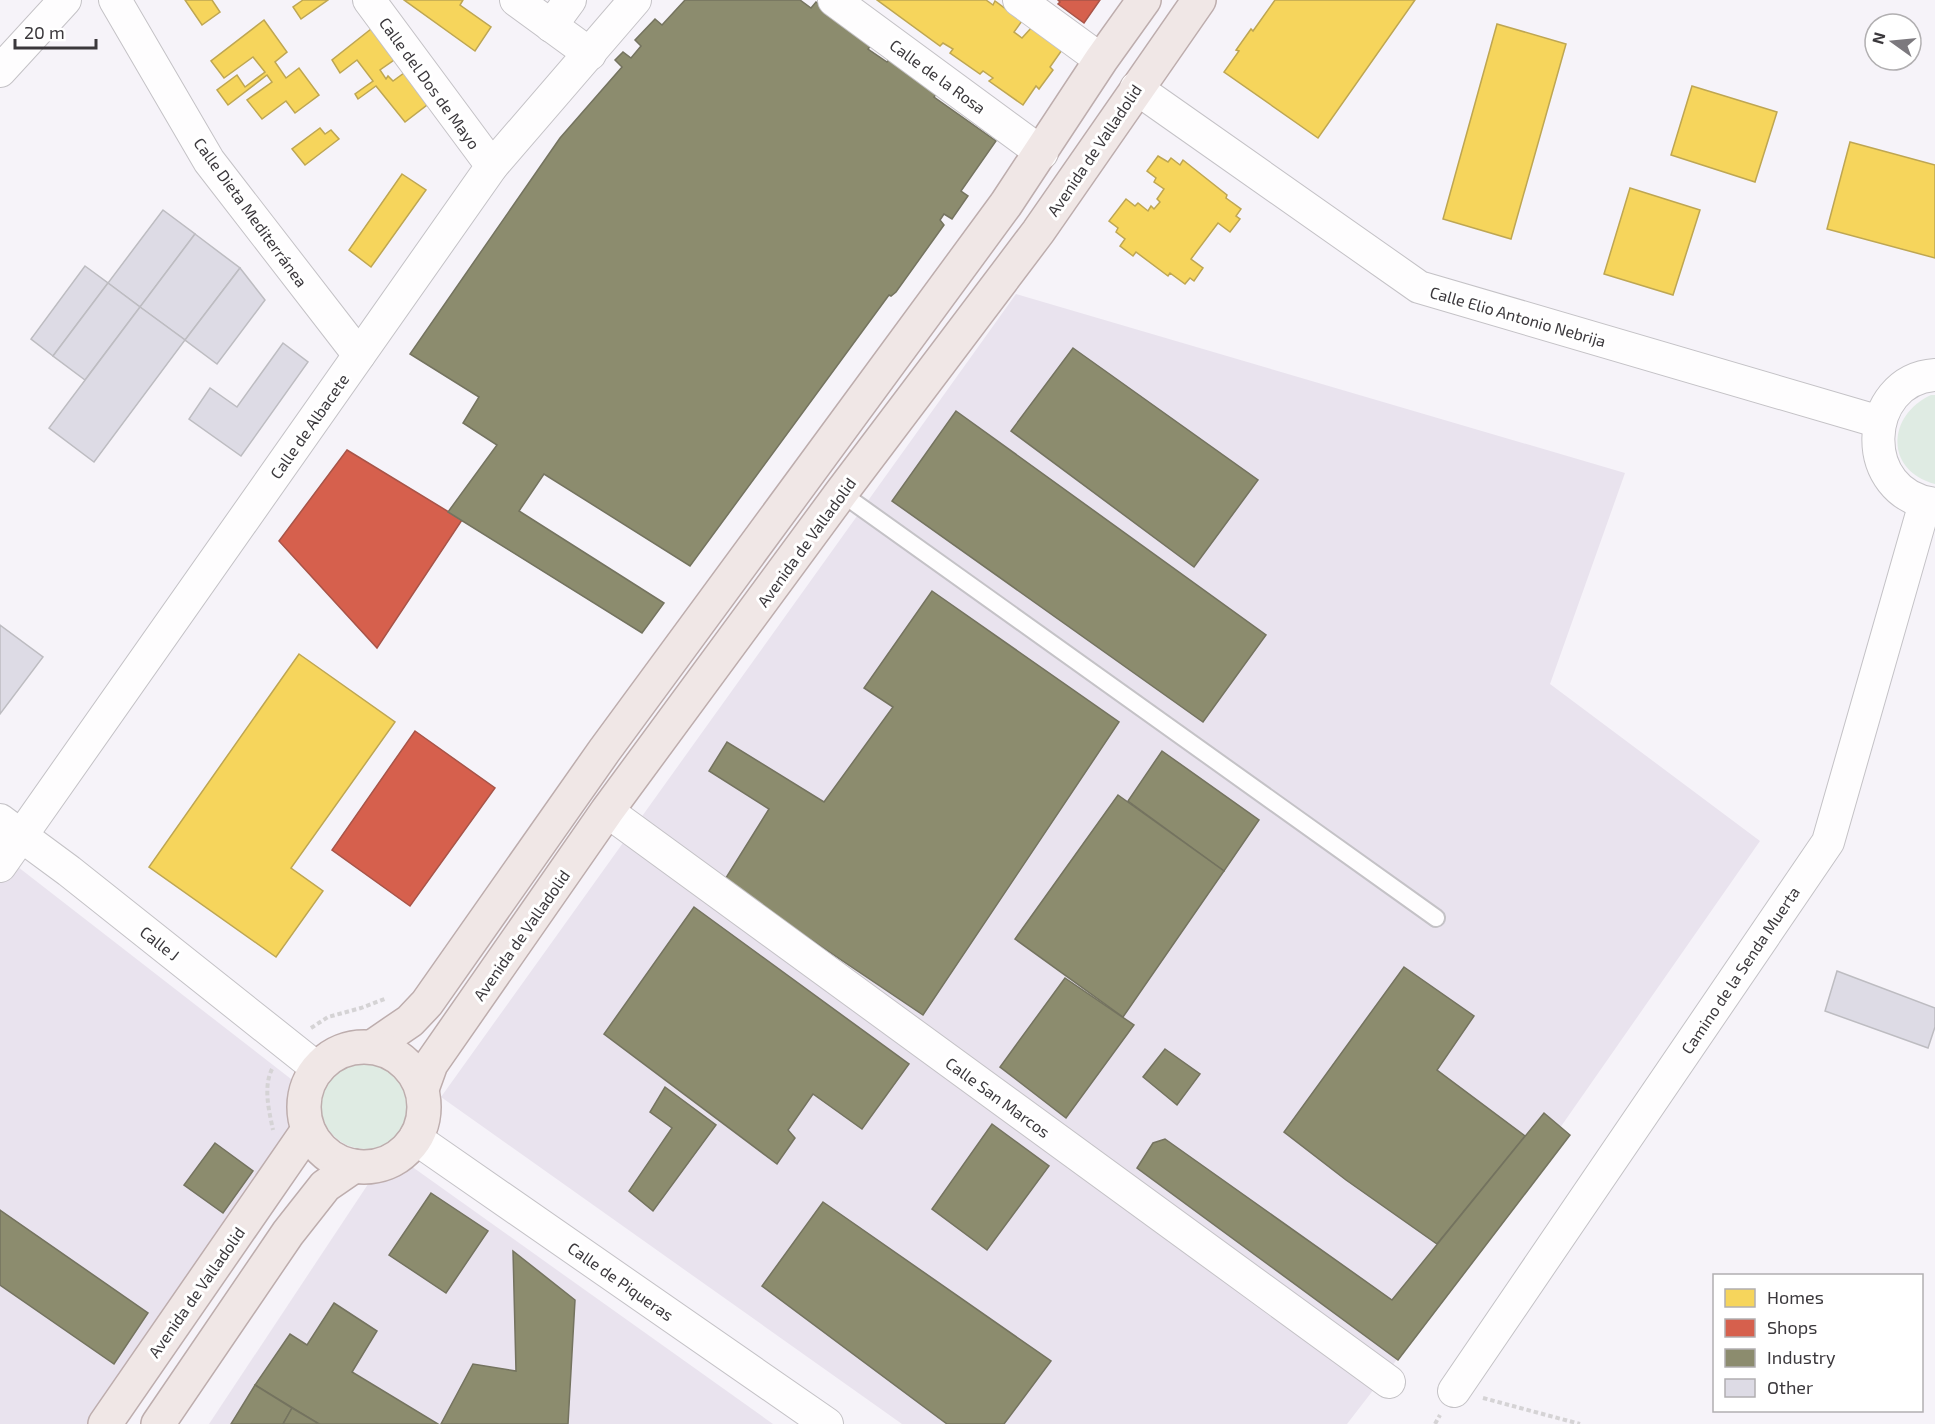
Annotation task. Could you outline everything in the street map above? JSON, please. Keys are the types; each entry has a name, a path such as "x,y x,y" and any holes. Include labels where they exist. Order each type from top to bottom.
{"main road":[{"path":"372,1047 410,1021 427,1003 604,751 1006,204 1042,153 1101,60 1144,0"},
{"name":"Avenida de Valladolid","path":"105,1424 308,1130 319,1147 335,1160 354,1166 372,1167 389,1162 404,1152 415,1138 422,1123 424,1106 422,1089 431,1064 607,811 841,493 1038,232 1199,0"},
{"path":"308,1130 304,1114 309,1083 329,1058 342,1051 357,1047 385,1050 403,1061 416,1076 422,1089"},
{"name":"Avenida de Valladolid","path":"158,1424 288,1233 325,1186 354,1166"}],"street":[{"path":"0,71 65,0"},
{"name":"Calle Dieta Mediterránea","path":"115,0 209,161 359,355"},
{"name":"Calle del Dos de Mayo","path":"369,0 492,166"},
{"path":"516,0 590,54"},
{"path":"551,26 570,0"},
{"name":"Calle de Albacete","path":"0,866 10,828 359,355 492,166 635,0"},
{"name":"Calle de la Rosa","path":"834,0 1042,153"},
{"path":"1019,0 1101,60"},
{"name":"Calle Elio Antonio Nebrija","path":"1136,88 1419,287 1880,422"},
{"path":"1930,503 1906,494 1892,481 1881,463 1877,443 1880,422 1887,406 1898,392 1913,381 1935,375"},
{"name":"Camino de la Senda Muerta","path":"1454,1391 1828,842 1930,503"},
{"name":"Calle San Marcos","path":"607,811 1389,1382"},
{"name":"Calle J","path":"10,828 69,871 318,1069"},
{"name":"Calle de Piqueras","path":"415,1138 827,1424"}],"lane":[{"path":"841,493 1436,918"}],"shaded area":[{"path":"1016,294 1625,473 1550,684 1760,841 1415,1336 1347,1424 902,1424 441,1097"},
{"path":"1935,395 1935,484 1919,477 1907,468 1900,456 1897,443 1899,429 1906,416 1916,404"},
{"path":"0,853 291,1079 295,1123 107,1424 0,1424"},
{"path":"365,1061 382,1065 396,1074 405,1088 409,1105 405,1122 396,1136 382,1145 365,1149 348,1145 334,1136 325,1122 321,1105 325,1088 334,1074 348,1065"},
{"path":"390,1151 773,1424 209,1424"}],"building: Homes":[{"path":"185,0 212,0 220,12 202,25"},
{"path":"303,0 328,0 301,19 293,7"},
{"path":"404,0 463,0 460,5 491,27 475,51"},
{"path":"877,0 986,0 993,5 995,1 1022,21 1014,32 1022,38 1032,27 1062,50 1050,67 1053,70 1039,89 1036,86 1023,105 989,81 993,78 983,71 980,74 950,53 953,49 943,43 940,46"},
{"path":"1275,0 1415,0 1318,138 1224,72 1239,51 1236,50"},
{"path":"264,20 287,52 275,62 286,78 299,68 319,95 295,113 286,101 262,119 247,100 272,82 267,75 228,105 217,90 237,75 245,87 265,72 253,57 224,78 211,61"},
{"path":"1497,24 1566,44 1511,239 1443,219"},
{"path":"371,29 394,60 380,70 386,79 388,76 393,81 404,73 427,105 405,122 376,86 358,99 355,94 373,81 357,60 340,73 332,60"},
{"path":"1692,86 1777,112 1755,182 1671,155"},
{"path":"320,128 325,134 331,130 339,139 305,165 292,149"},
{"path":"1850,142 1935,165 1935,258 1827,229"},
{"path":"1158,156 1168,162 1171,158 1180,165 1183,160 1241,209 1236,216 1240,219 1230,232 1218,223 1191,259 1203,268 1194,281 1190,278 1185,284 1170,273 1168,276 1136,252 1133,256 1120,246 1125,239 1116,232 1118,228 1109,221 1126,199 1135,206 1138,203 1148,211 1151,206 1154,209 1160,202 1157,199 1164,189 1154,182 1156,178 1147,171"},
{"path":"402,174 426,190 371,267 349,250"},
{"path":"1630,188 1700,210 1673,295 1604,274"},
{"path":"299,654 395,722 291,868 323,891 276,957 149,867"}],"building: Shops":[{"path":"1058,0 1100,0 1084,23 1058,4 1060,2"},
{"path":"347,450 462,520 377,648 279,541"},
{"path":"415,731 495,788 410,906 332,850"}],"building: Industry":[{"path":"685,0 800,0 811,8 816,2 873,43 868,49 887,62 892,56 939,90 934,97 996,141 961,191 968,196 952,219 944,214 940,220 944,225 896,292 889,295 690,566 544,474 519,511 664,603 642,633 448,512 497,445 463,423 479,397 410,354 560,138 622,67 615,60 623,52 631,58 641,46 635,40 655,19 662,25"},
{"path":"1073,348 1258,480 1194,567 1011,431"},
{"path":"956,411 1266,635 1203,722 892,501"},
{"path":"932,591 1119,722 923,1015 724,881 769,809 709,771 727,742 824,802 893,707 864,688"},
{"path":"1162,751 1259,820 1224,871 1128,801"},
{"path":"1118,795 1224,871 1123,1017 1015,939"},
{"path":"694,907 909,1064 862,1129 813,1094 788,1130 795,1138 777,1164 604,1034"},
{"path":"1404,967 1474,1016 1437,1070 1525,1136 1437,1244 1346,1180 1284,1132"},
{"path":"1065,978 1134,1025 1066,1118 1000,1067"},
{"path":"1165,1049 1200,1074 1177,1105 1143,1077"},
{"path":"665,1087 716,1125 653,1211 629,1191 672,1128 650,1112"},
{"path":"1544,1113 1570,1135 1398,1360 1137,1168 1153,1143 1165,1139 1392,1300"},
{"path":"992,1124 1049,1166 987,1250 932,1209"},
{"path":"215,1143 253,1171 223,1213 184,1185"},
{"path":"431,1193 488,1231 446,1293 389,1255"},
{"path":"823,1202 1051,1361 1004,1424 947,1424 762,1286"},
{"path":"0,1210 148,1313 114,1364 0,1285"},
{"path":"513,1251 575,1300 568,1424 441,1424 473,1364 516,1371"},
{"path":"334,1303 377,1331 352,1372 438,1424 319,1424 255,1385 290,1334 307,1345"},
{"path":"255,1385 292,1408 283,1424 231,1424"},
{"path":"292,1408 319,1424 283,1424"}],"building: Other":[{"path":"163,210 195,234 140,307 108,283"},
{"path":"195,234 240,268 185,340 140,307"},
{"path":"85,266 108,283 53,356 31,339"},
{"path":"240,268 265,300 217,364 185,340"},
{"path":"108,283 140,307 85,380 53,356"},
{"path":"140,307 185,340 94,462 49,428"},
{"path":"283,343 308,362 241,456 189,419 210,388 237,407"},
{"path":"0,625 43,657 0,714"},
{"path":"1837,971 1935,1008 1935,1027 1928,1048 1825,1011"}]}
